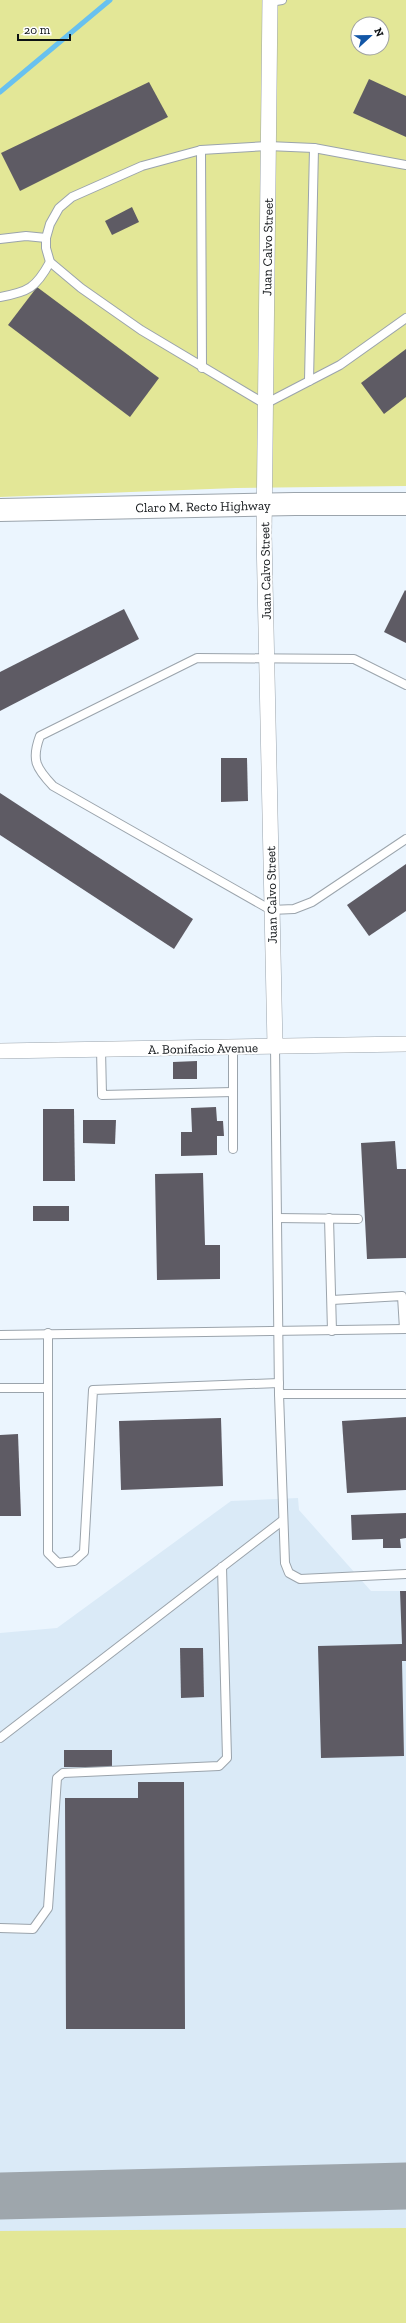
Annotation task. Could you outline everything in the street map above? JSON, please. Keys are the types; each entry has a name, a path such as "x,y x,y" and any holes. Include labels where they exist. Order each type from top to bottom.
{"main road":[{"name":"Claro M. Recto Highway","path":"0,510 406,504"}],"street":[{"name":"Juan Calvo Street","path":"274,1 268,146 264,505 271,910 275,1046"},
{"name":"A. Bonifacio Avenue","path":"0,1051 406,1044"}],"lane":[{"path":"406,165 314,148 268,146 200,150 142,166 72,197 59,208 50,224 46,238 46,248 50,262 81,288 141,330 202,368 265,404 340,365 406,318"},
{"path":"309,381 314,148"},
{"path":"200,150 202,368"},
{"path":"0,239 26,236 46,238"},
{"path":"0,297 25,292 40,280 50,262"},
{"path":"406,686 354,659 198,658 40,736 34,753 39,771 53,786 271,910 294,909 312,902 406,839"},
{"path":"275,1046 279,1394 283,1499 282,1521 285,1563 289,1573 300,1579 406,1574"},
{"path":"233,1047 233,1149"},
{"path":"101,1049 102,1096 233,1092"},
{"path":"277,1218 358,1218"},
{"path":"329,1218 332,1331"},
{"path":"0,1335 48,1333 279,1332 405,1329 402,1296 332,1300"},
{"path":"48,1333 48,1553 58,1564 74,1562 84,1552 93,1390 279,1383"},
{"path":"0,1388 48,1388"},
{"path":"279,1394 406,1394"},
{"path":"0,1738 282,1521"},
{"path":"0,1928 33,1928 48,1908 57,1778 59,1775 63,1773 219,1766 227,1758 222,1567"}],"shaded area":[{"path":"298,1498 299,1510 371,1591 406,1591 406,2323 0,2323 0,1633 57,1628 231,1501"}],"green space":[{"path":"0,0 406,0 406,486 236,488 0,497"},
{"path":"406,2228 406,2323 0,2323 0,2231"}],"building":[{"path":"369,79 406,96 406,137 353,113"},
{"path":"149,82 168,117 20,191 1,153"},
{"path":"132,207 139,222 112,235 105,221"},
{"path":"37,287 159,378 130,417 8,325"},
{"path":"406,349 406,397 384,414 361,383"},
{"path":"405,590 406,591 406,643 384,632"},
{"path":"124,609 139,639 0,711 0,672"},
{"path":"221,758 247,758 248,801 221,802"},
{"path":"0,793 193,919 174,949 0,835"},
{"path":"406,864 406,911 369,936 347,905"},
{"path":"197,1061 197,1079 173,1079 173,1062"},
{"path":"216,1107 217,1121 223,1121 224,1136 217,1136 217,1155 181,1156 181,1132 192,1132 191,1108"},
{"path":"43,1109 74,1109 75,1181 43,1181"},
{"path":"83,1120 116,1120 115,1144 83,1143"},
{"path":"395,1141 397,1169 406,1169 406,1258 367,1259 361,1143"},
{"path":"203,1173 205,1245 220,1245 220,1279 157,1280 155,1174"},
{"path":"33,1206 69,1206 69,1221 33,1221"},
{"path":"406,1417 406,1490 347,1493 342,1421"},
{"path":"221,1418 223,1486 121,1490 119,1421"},
{"path":"18,1434 21,1516 0,1516 0,1435"},
{"path":"406,1513 406,1538 400,1539 401,1548 383,1548 383,1539 352,1540 351,1515"},
{"path":"400,1591 406,1591 406,1661 402,1661 404,1756 321,1758 318,1646 402,1644"},
{"path":"180,1648 203,1648 204,1697 181,1698"},
{"path":"64,1750 112,1750 112,1767 64,1767"},
{"path":"138,1782 184,1782 185,2029 66,2029 65,1798 138,1798"}],"waterway":[{"path":"0,92 110,0"}],"taxiway":[{"path":"0,2196 406,2186"}]}
